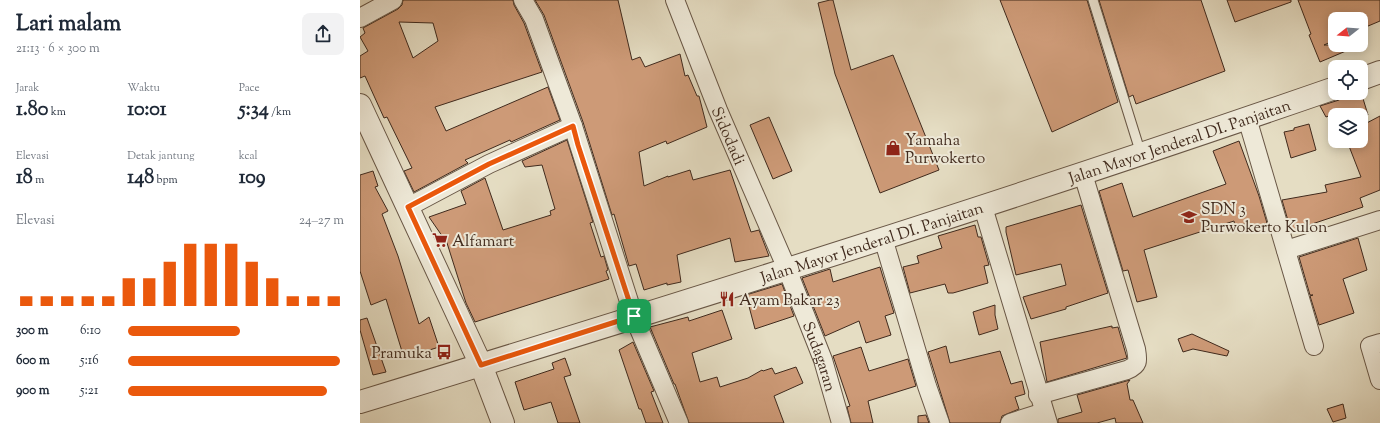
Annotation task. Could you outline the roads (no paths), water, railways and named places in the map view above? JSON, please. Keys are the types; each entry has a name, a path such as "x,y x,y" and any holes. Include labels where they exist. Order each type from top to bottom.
{"street":[{"path":"360,18 393,0"},
{"path":"523,0 534,19 573,126 634,316 679,423"},
{"name":"Sidodadi","path":"675,0 718,110 787,268"},
{"path":"1368,76 1380,72"},
{"name":"Jalan Mayor Jenderal DI. Panjaitan","path":"360,402 983,207 1328,90"},
{"path":"360,105 366,133 408,207 481,365 503,423"},
{"path":"1247,118 1314,346"},
{"path":"408,207 489,164 573,126"},
{"path":"1038,395 1127,370 1134,367 1137,362 1136,349 1083,174"},
{"path":"983,207 1038,395 1046,417 1010,423"},
{"path":"1286,250 1380,220"},
{"path":"883,238 927,386 940,423"},
{"name":"Sudagaran","path":"787,268 823,360 841,423"},
{"path":"1375,344 1380,380"}],"lane":[{"path":"1093,0 1142,154"}],"place":[{"name":"Yamaha Purwokerto","path":"893,148"},
{"name":"SDN 3 Purwokerto Kulon","path":"1189,217"},
{"name":"Alfamart","path":"440,240"},
{"name":"Ayam Bakar 23","path":"727,299"},
{"name":"Pramuka","path":"444,352"}]}
